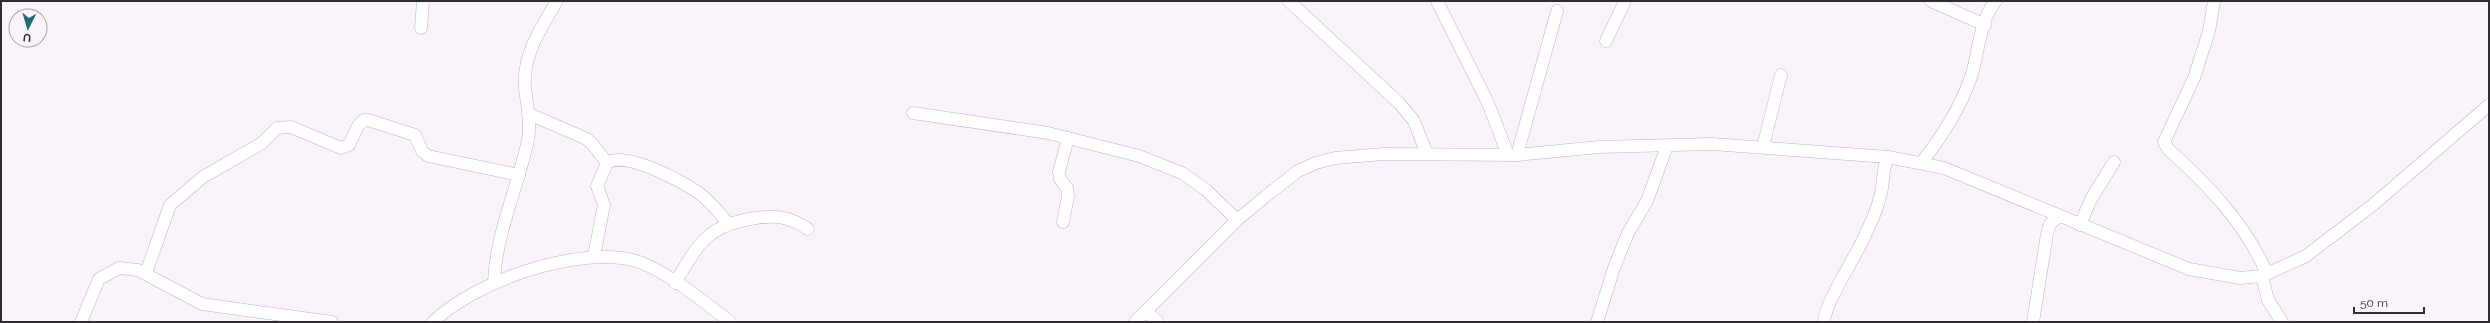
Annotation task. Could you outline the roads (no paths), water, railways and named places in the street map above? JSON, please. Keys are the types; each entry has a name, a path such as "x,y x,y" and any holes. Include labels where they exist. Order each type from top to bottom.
{"street":[{"path":"421,28 423,1"},
{"path":"494,282 498,244 528,139 529,114 525,87 528,61 533,43 557,1"},
{"path":"1288,1 1399,103 1414,121 1427,154"},
{"path":"1436,1 1488,103 1512,155"},
{"path":"1606,41 1625,1"},
{"path":"1931,1 1985,25"},
{"path":"1922,163 1957,110 1971,75 1988,14 1996,1"},
{"path":"2214,1 2209,31 2194,78 2164,142 2168,149 2211,189 2251,244 2264,278 2268,300 2282,322"},
{"path":"1512,155 1557,11"},
{"path":"1764,147 1781,75"},
{"path":"1135,322 1152,316 1238,220 1298,171 1316,162 1349,156 1427,154 1512,155 1599,147 1665,151 1712,144 1764,147 1885,162 1922,163 1944,168 2055,219 2080,225 2189,269 2240,278 2264,278 2306,256 2350,224 2489,105"},
{"path":"913,113 1011,126 1068,138 1140,156 1182,173 1205,189 1238,220"},
{"path":"529,114 587,139 607,163"},
{"path":"146,273 170,205 203,177 262,143 274,130 280,126 291,127 341,148 349,145 358,126 364,120 368,120 415,135 422,151 428,156 519,174"},
{"path":"1063,222 1068,196 1067,188 1060,179 1059,172 1068,138"},
{"path":"1597,322 1628,233 1647,201 1665,151"},
{"path":"594,256 604,205 597,186 607,163 617,160 629,160 687,184 702,195 728,223"},
{"path":"1824,322 1828,307 1868,230 1876,209 1883,180 1885,162"},
{"path":"2080,225 2092,198 2114,162"},
{"path":"675,283 703,240 710,233 728,223 782,216 808,229"},
{"path":"2034,322 2047,234 2055,219"},
{"path":"433,322 464,298 494,282 531,270 594,256 637,262 675,283 730,322"},
{"path":"81,322 99,279 105,274 124,268 146,273 202,304 332,322"}]}
